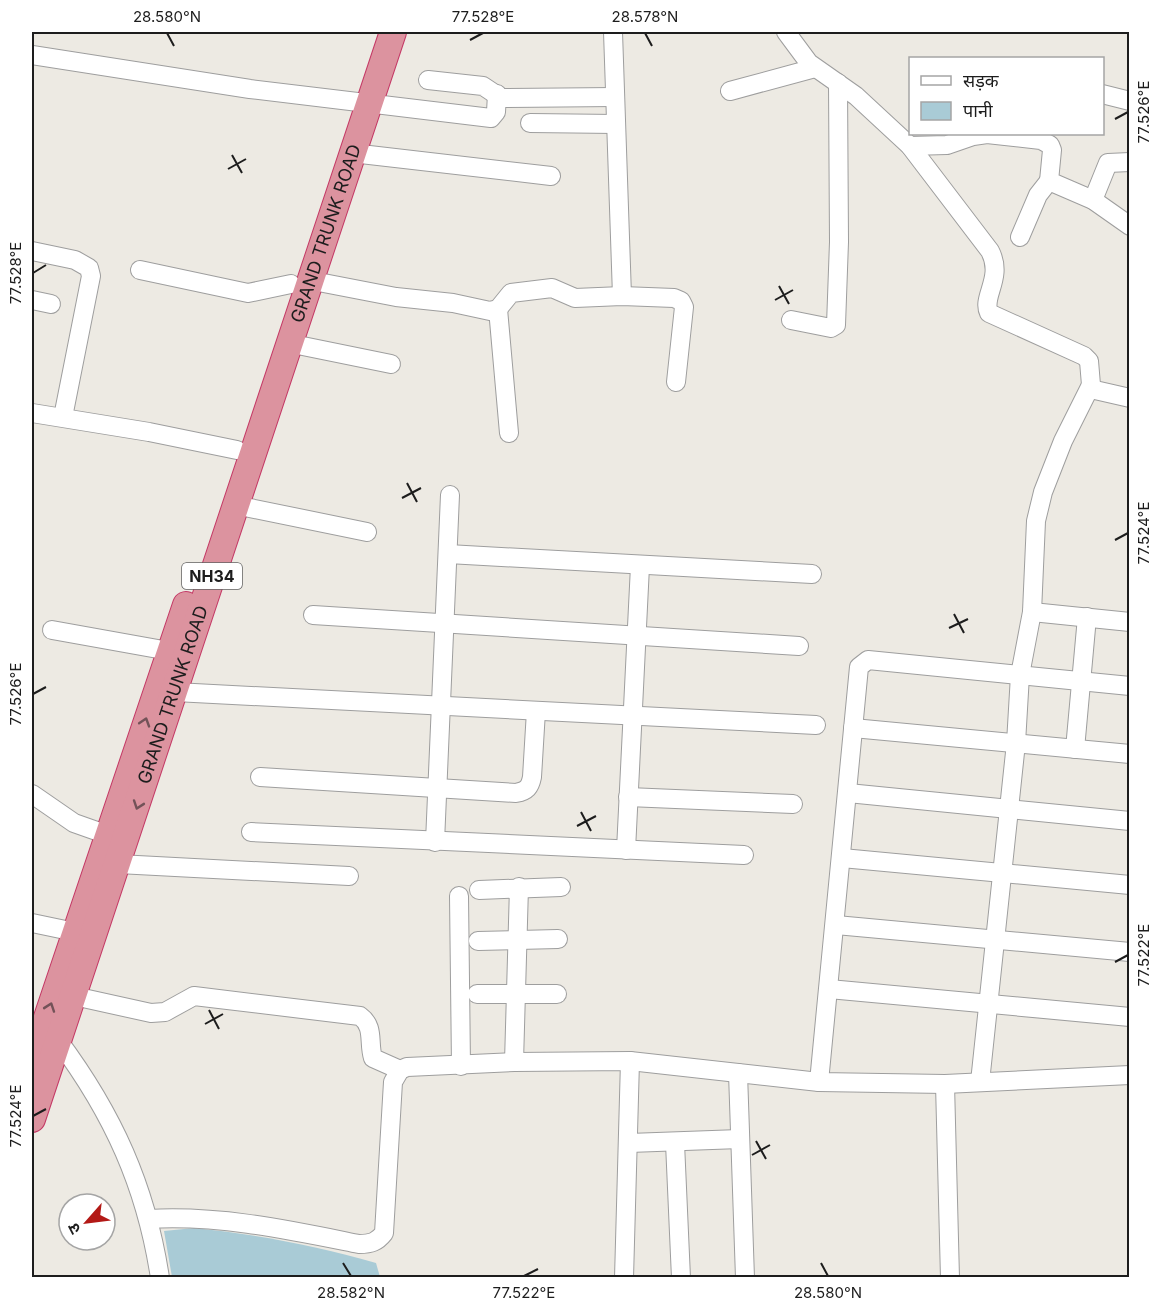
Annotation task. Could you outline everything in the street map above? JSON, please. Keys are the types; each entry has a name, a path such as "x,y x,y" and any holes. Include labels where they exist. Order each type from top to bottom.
{"highway":[{"name":"GRAND TRUNK ROAD","path":"32,1119 43,1056 75,932 237,450 300,282 352,153 360,101 375,32"},
{"name":"GRAND TRUNK ROAD","path":"43,1056 74,996 288,343 300,282 360,101 393,32"}],"street":[{"path":"613,32 622,296"},
{"path":"786,32 815,68 856,96 910,146 995,261 996,276 987,302 990,313 1084,356 1089,361 1091,385 1063,441 1043,492 1033,551 1032,612 1020,675 1016,743 1001,875 997,939 980,1082"},
{"path":"32,55 250,89 491,118 496,112 497,94"},
{"path":"730,91 815,68"},
{"path":"428,80 483,86 501,98 615,97"},
{"path":"791,320 831,328 836,325 838,83"},
{"path":"1104,94 1130,101"},
{"path":"530,123 616,124"},
{"path":"910,146 947,146 980,135 1041,140 1050,145 1052,150 1049,181 1038,195 1020,237"},
{"path":"352,153 551,176"},
{"path":"1093,200 1108,163 1130,162"},
{"path":"1049,181 1093,200 1130,226"},
{"path":"32,251 75,260 89,268 91,276 63,417"},
{"path":"140,270 249,293 300,282 396,297 453,303 490,311 498,309 511,293 544,288 557,288 575,298 622,296 681,301 684,308 676,382"},
{"path":"32,300 51,304"},
{"path":"498,309 509,433"},
{"path":"288,343 392,364"},
{"path":"1091,385 1103,393 1130,398"},
{"path":"32,413 237,450"},
{"path":"435,842 450,495"},
{"path":"235,505 367,532"},
{"path":"448,554 812,574"},
{"path":"626,850 640,566"},
{"path":"1032,612 1130,622"},
{"path":"313,615 799,646"},
{"path":"1075,749 1087,617"},
{"path":"52,630 169,651"},
{"path":"819,1082 836,925 859,668 868,660 1130,686"},
{"path":"175,692 816,725"},
{"path":"260,777 516,793 525,791 532,777 536,711"},
{"path":"853,728 1130,754"},
{"path":"848,793 1130,821"},
{"path":"32,794 74,823 108,835"},
{"path":"628,797 793,804"},
{"path":"251,832 744,855"},
{"path":"842,858 1001,875 1130,885"},
{"path":"118,864 349,876"},
{"path":"479,890 561,886"},
{"path":"514,1062 519,887"},
{"path":"459,896 461,1066"},
{"path":"32,922 75,932"},
{"path":"836,925 1130,952"},
{"path":"478,941 558,939"},
{"path":"829,989 1130,1017"},
{"path":"477,994 557,994"},
{"path":"74,996 151,1013 165,1012 195,996 360,1016 366,1021 370,1030 373,1058 396,1076"},
{"path":"43,1056 87,1081 118,1137 149,1219 160,1278"},
{"path":"149,1219 200,1218 276,1227 359,1244 370,1244 379,1240 384,1233 396,1076 407,1067 514,1062 630,1061 819,1082 945,1084 1130,1075"},
{"path":"624,1278 630,1061"},
{"path":"738,1073 745,1278"},
{"path":"945,1084 950,1278"},
{"path":"629,1143 740,1139"},
{"path":"675,1143 681,1278"}],"water":[{"path":"194,1228 263,1237 376,1263 380,1277 172,1277 164,1231"}]}
